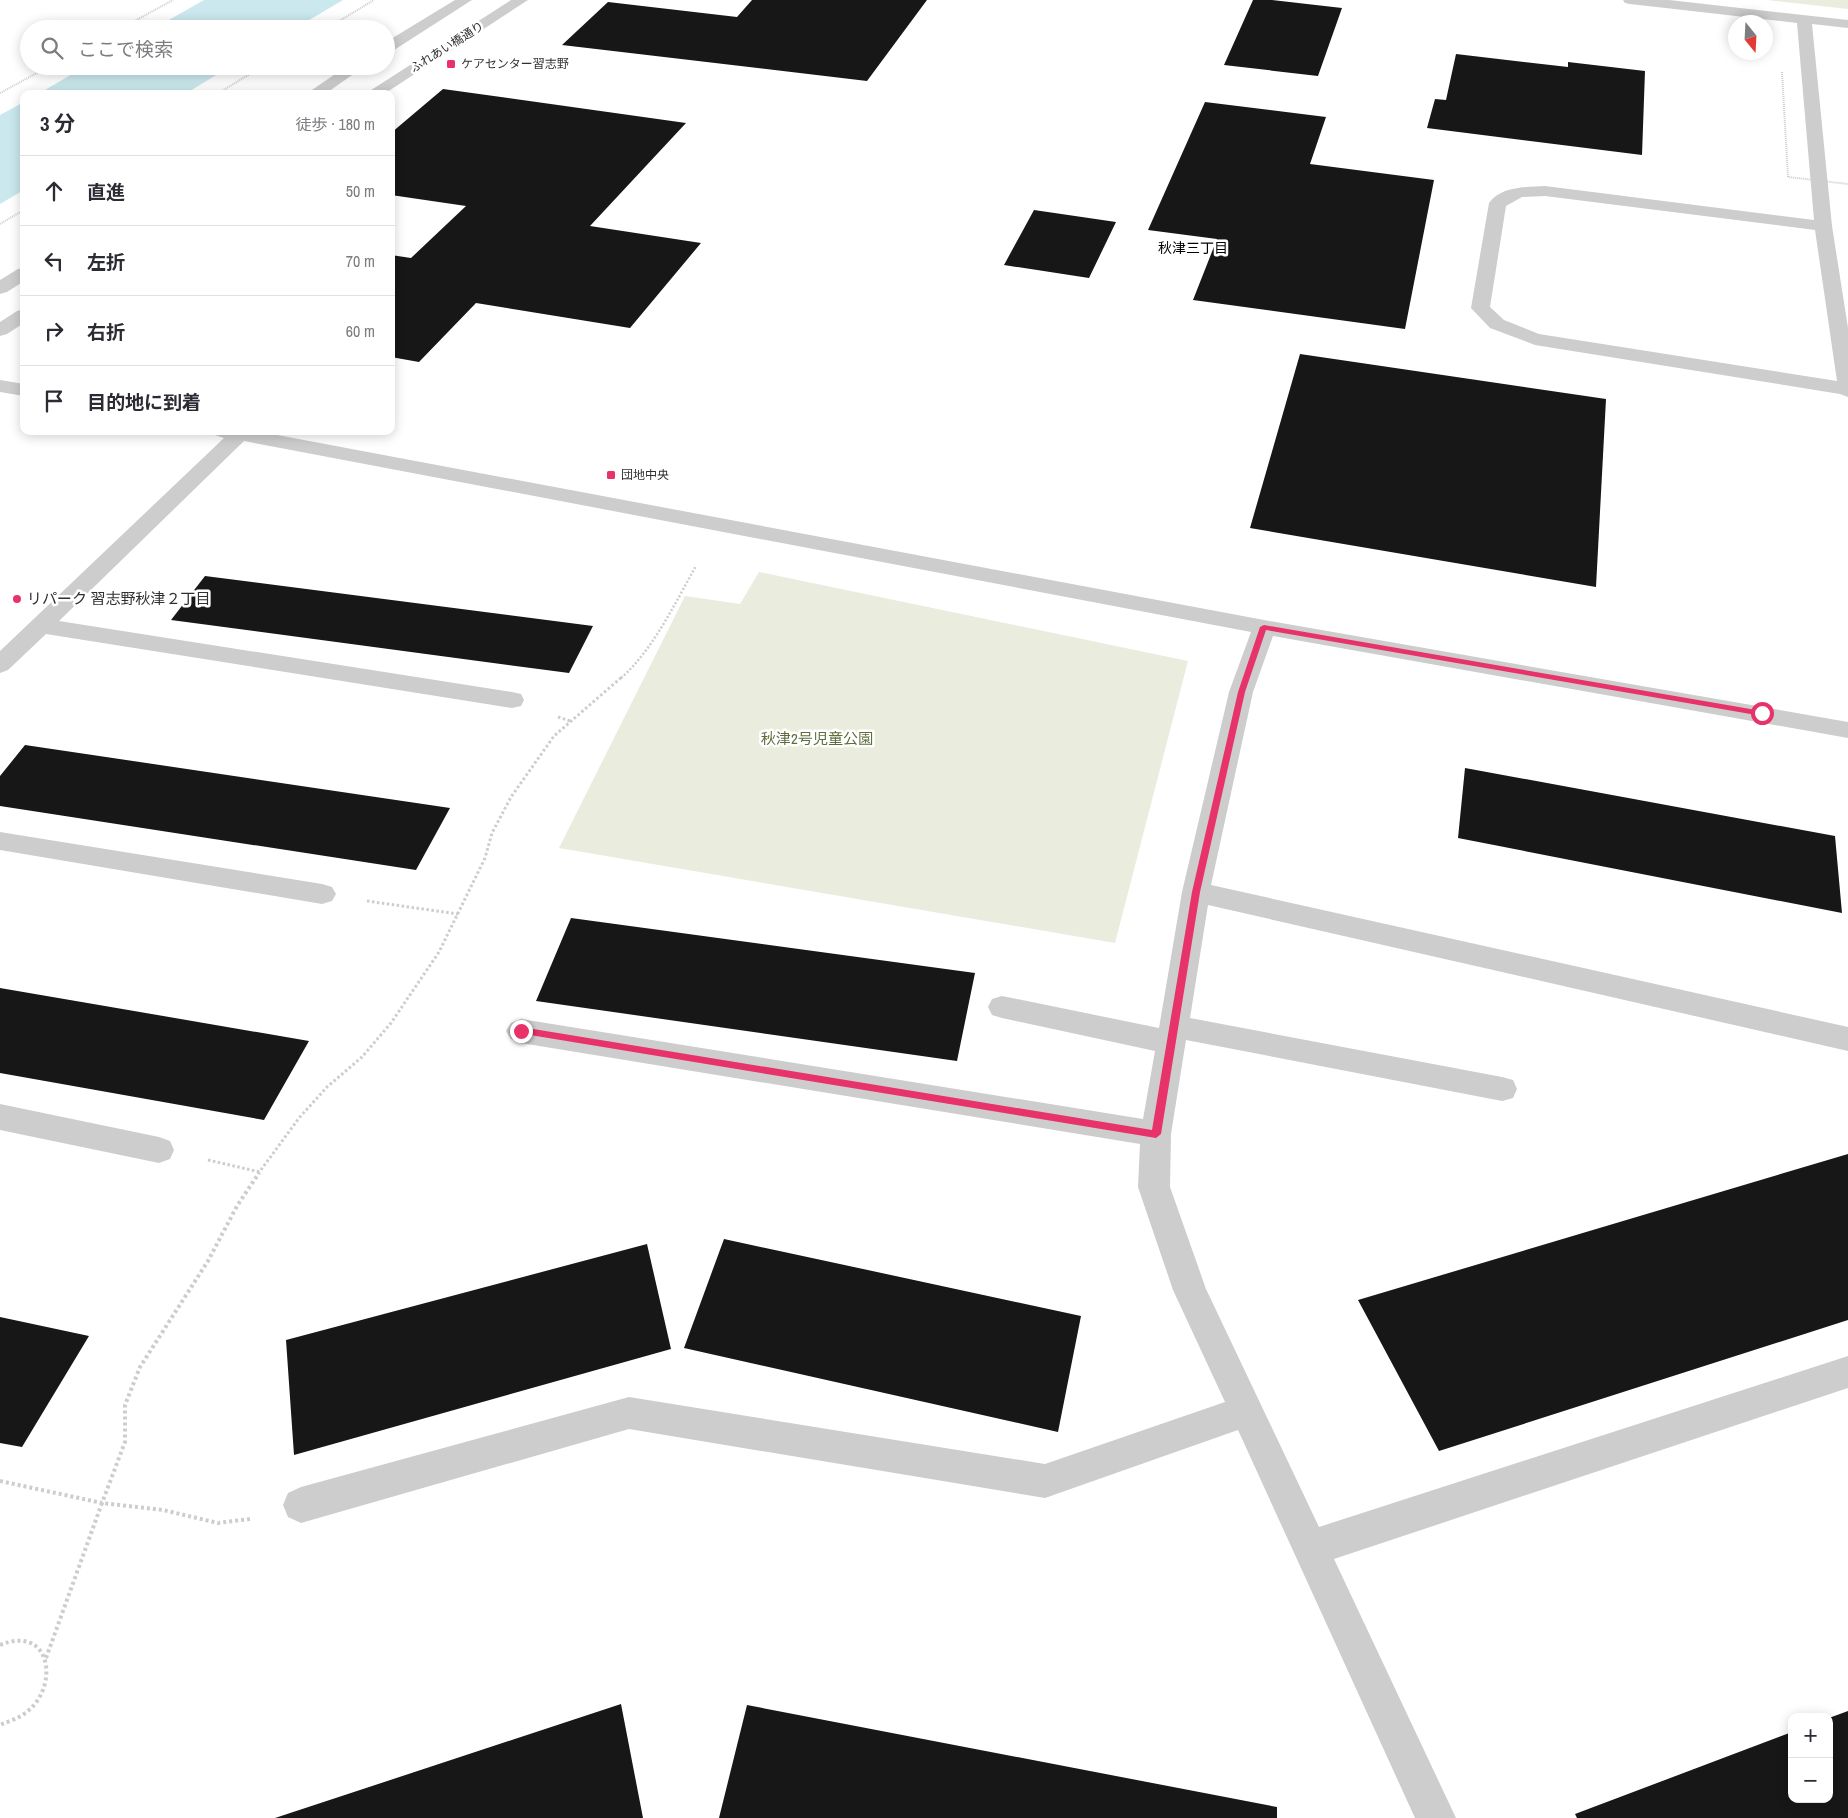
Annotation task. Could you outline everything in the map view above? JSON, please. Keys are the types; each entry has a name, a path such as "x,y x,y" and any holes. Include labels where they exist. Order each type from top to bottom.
{"street":[{"path":"395,43 465,0"},
{"name":"ふれあい橋通り","path":"379,90 521,0"},
{"path":"1630,0 1848,24"},
{"path":"1804,19 1823,226 1848,390 1535,339 1497,324 1480,308 1498,203 1519,192 1545,191 1823,226"},
{"path":"320,90 344,75"},
{"path":"0,288 20,276"},
{"path":"0,330 20,318"},
{"path":"0,386 20,389"},
{"path":"0,666 228,435"},
{"path":"241,435 1264,627 1848,730"},
{"path":"41,626 512,700"},
{"path":"1264,627 1242,692 1196,892 1156,1134 1154,1187 1190,1290 1436,1818"},
{"path":"0,841 322,894"},
{"path":"1196,892 1848,1039"},
{"path":"1002,1007 1502,1089"},
{"path":"521,1031 1156,1134"},
{"path":"0,1117 159,1150"},
{"path":"1311,1548 1848,1372"},
{"path":"301,1505 629,1413 1045,1481 1246,1411"}],"path":[{"path":"136,20 173,0"},
{"path":"341,20 374,0"},
{"path":"1782,72 1788,176 1848,184"},
{"path":"0,93 33,75"},
{"path":"224,90 248,75"},
{"path":"0,224 20,212"},
{"path":"46,1658 125,1442 125,1404 140,1367 208,1261 237,1206 268,1159 326,1087 362,1058 391,1023 438,952 485,858 492,833 511,797 554,736 630,670 662,626 697,565"},
{"path":"322,894 458,914"},
{"path":"0,1481 102,1503 171,1512 206,1523 229,1525 301,1505"},
{"path":"0,1645 18,1640 30,1642 40,1647 49,1669 46,1682 39,1697 29,1710 0,1725"}],"green space":[{"path":"1767,0 1848,0 1848,9"},
{"name":"秋津2号児童公園","path":"759,572 1188,661 1115,943 559,848 685,596 740,604"}],"water":[{"path":"204,0 343,0 309,20 169,20"},
{"path":"71,75 216,75 192,90 45,90"},
{"path":"20,104 20,192 0,204 0,115"}],"building":[{"path":"752,0 927,0 867,81 562,45 608,2 737,17"},
{"path":"1253,0 1272,0 1342,8 1318,76 1224,65"},
{"path":"1456,54 1568,67 1568,62 1645,71 1642,155 1427,128 1435,99 1446,100"},
{"path":"443,89 686,123 590,226 701,243 630,328 476,303 419,362 395,358 395,256 411,258 466,206 395,196 395,130"},
{"path":"1205,102 1326,117 1310,164 1434,180 1405,329 1193,300 1217,239 1148,230"},
{"path":"1034,210 1116,222 1089,278 1004,265"},
{"path":"1300,354 1606,399 1596,587 1250,528"},
{"path":"205,576 593,626 569,673 171,620"},
{"path":"25,745 450,808 416,870 0,806 0,776"},
{"path":"1465,768 1835,836 1842,913 1458,838"},
{"path":"571,918 975,973 957,1061 536,1001"},
{"path":"0,988 309,1041 264,1120 0,1073"},
{"path":"1848,1154 1848,1320 1439,1451 1358,1300"},
{"path":"724,1239 1081,1316 1058,1432 684,1348"},
{"path":"647,1244 671,1349 294,1455 286,1340"},
{"path":"0,1317 89,1336 22,1447 0,1443"},
{"path":"621,1704 643,1818 275,1818"},
{"path":"747,1705 1277,1807 1277,1818 719,1818"},
{"path":"1848,1711 1848,1818 1577,1818 1575,1814 1788,1734 1788,1803 1833,1803 1833,1717"}],"place":[{"name":"ケアセンター習志野","path":"451,64"},
{"name":"団地中央","path":"611,475"},
{"name":"リパーク 習志野秋津２丁目","path":"17,599"}],"district":[{"name":"秋津三丁目","path":"1193,248"}],"route":[{"path":"521,1031 1156,1134 1196,892 1242,692 1264,627 1762,713"}]}
